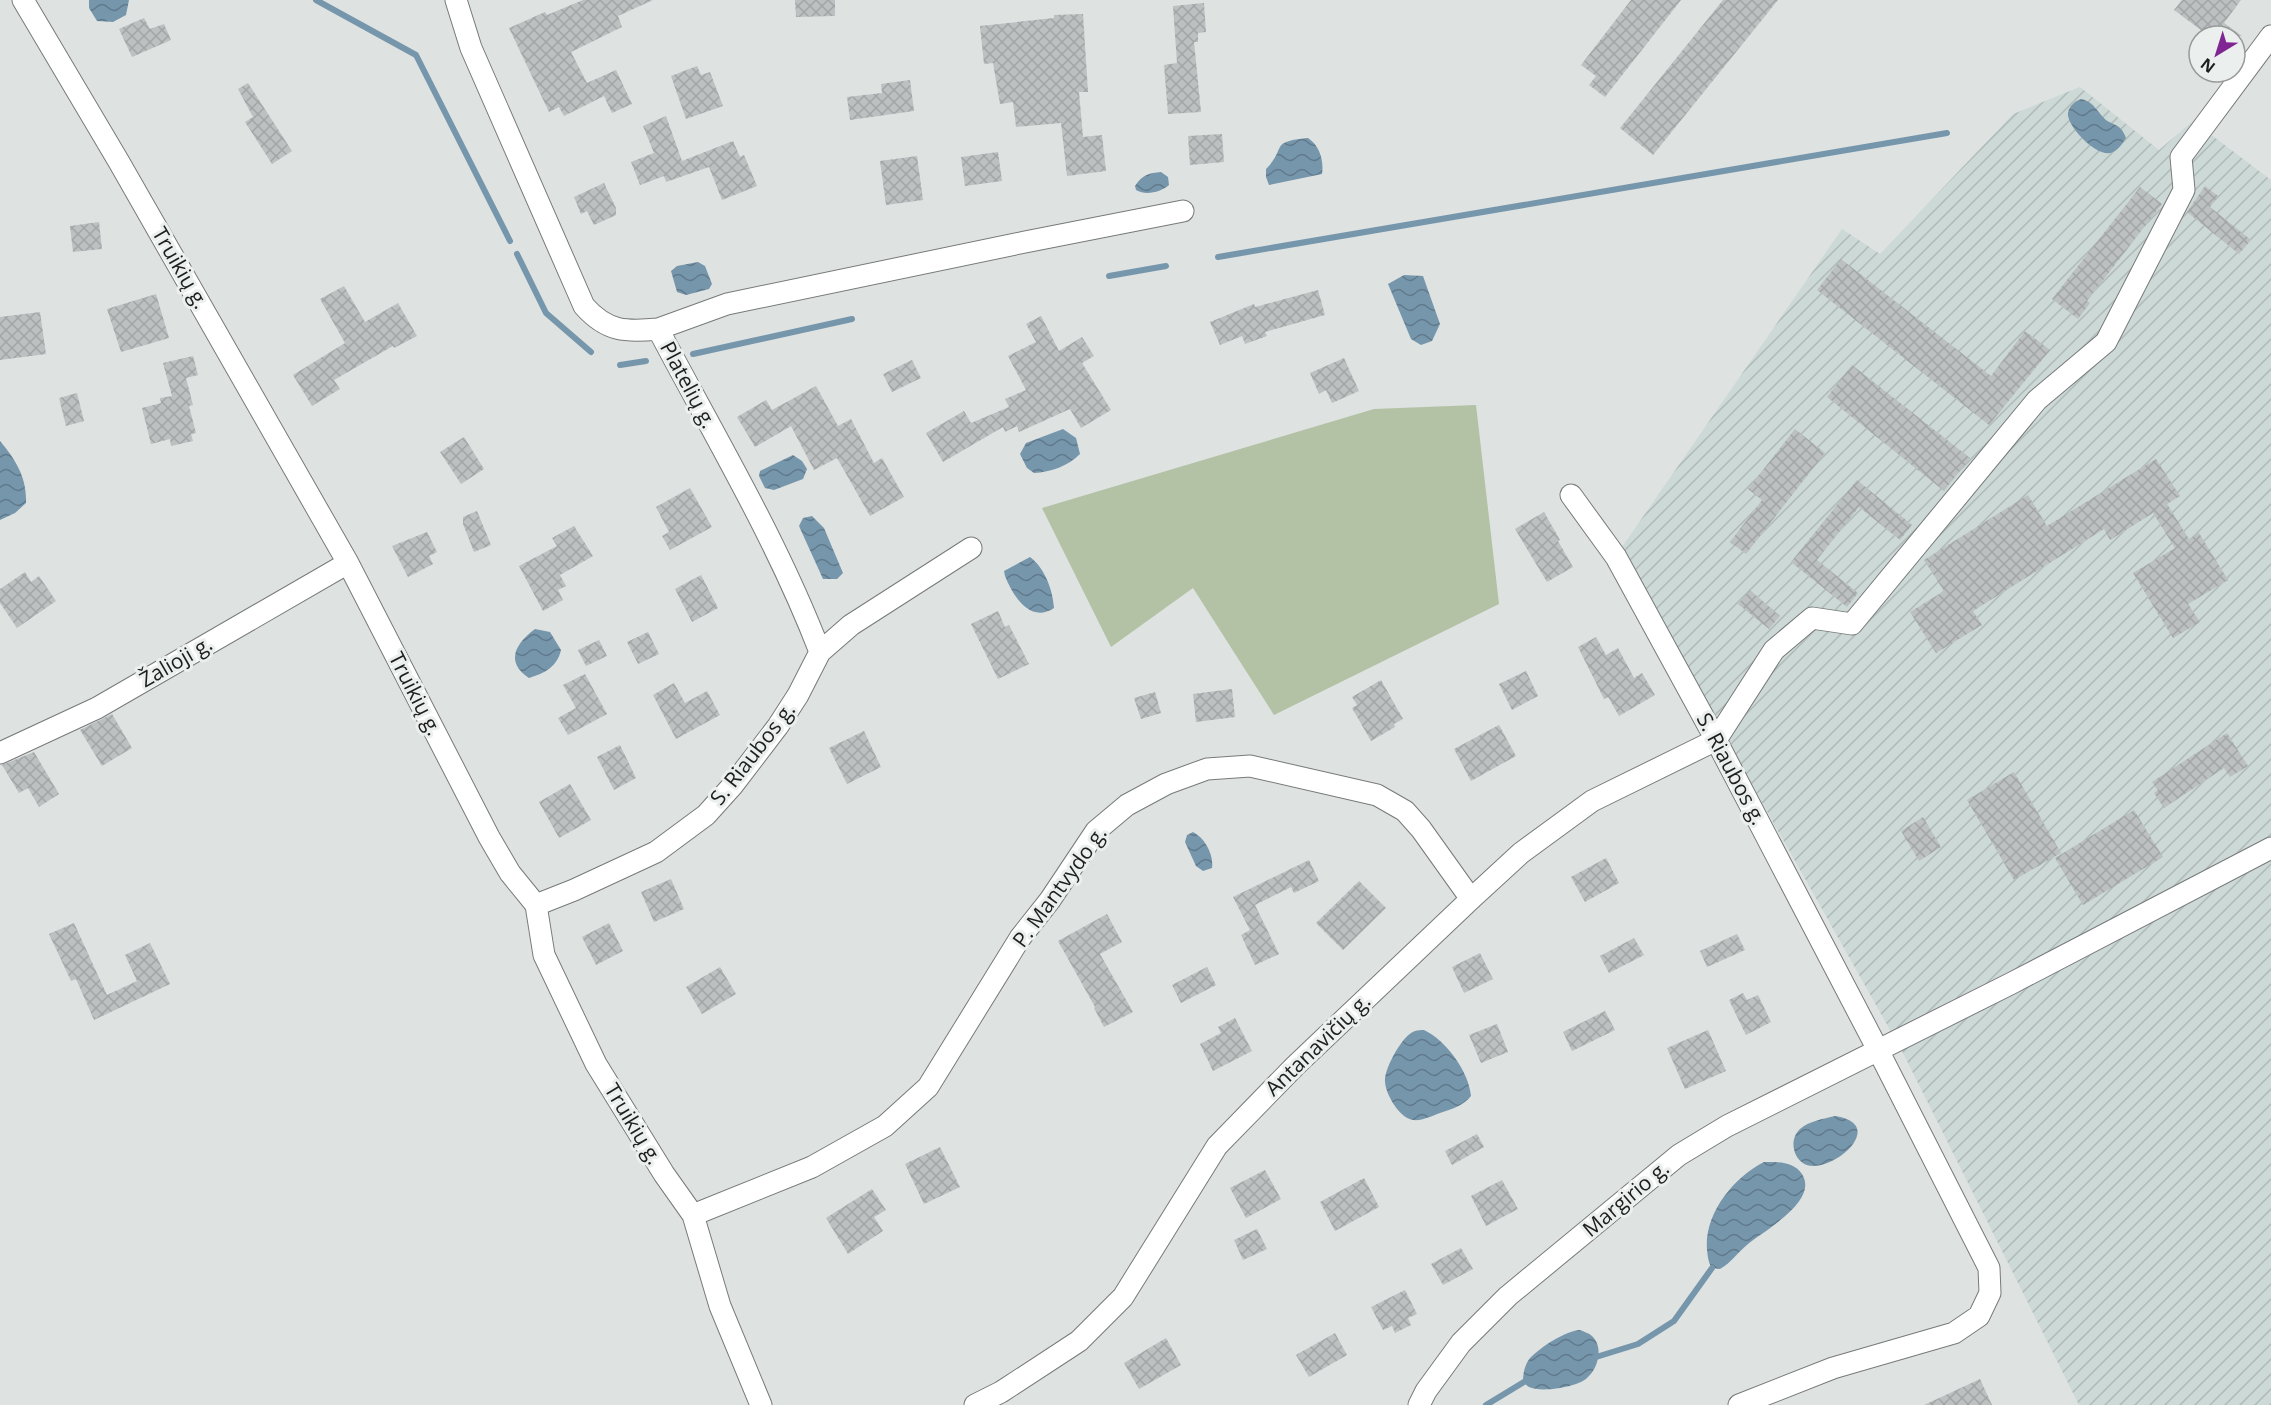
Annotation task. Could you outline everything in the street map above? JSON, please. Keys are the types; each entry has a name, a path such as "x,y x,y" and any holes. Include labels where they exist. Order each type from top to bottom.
{"street":[{"name":"Truikių g.","path":"23,0 119,162 348,563 489,837 510,873 536,905 543,955 596,1064 664,1174 693,1215 720,1306 760,1405"},
{"name":"Platelių g.","path":"456,0 471,48 584,306 608,327 632,332 658,329 774,549 820,652"},
{"path":"1716,740 1774,650 1812,618 1852,624 2037,400 2106,342 2184,190 2181,157 2271,36"},
{"path":"658,329 727,304 1025,242 1183,212"},
{"name":"S. Riaubos g.","path":"1571,495 1616,557 1716,740 1989,1268 1990,1293 1979,1316 1954,1334 1833,1368 1739,1405"},
{"name":"S. Riaubos g.","path":"536,905 656,852 706,815 733,785 778,726 798,695 820,652 851,625 971,548"},
{"name":"Žalioji g.","path":"0,753 97,708 348,563"},
{"name":"Antanavičių g.","path":"975,1405 1000,1392 1079,1341 1123,1297 1216,1146 1295,1066 1521,853 1592,801 1716,740"},
{"name":"P. Mantvydo g.","path":"693,1215 812,1167 885,1126 928,1087 1020,938 1050,900 1096,831 1127,805 1166,784 1207,769 1250,766 1377,795 1405,811 1422,829 1471,898"},
{"name":"Margirio g.","path":"1419,1405 1426,1391 1461,1342 1500,1304 1678,1155 1727,1126 2012,983 2271,848"}],"shaded area":[{"path":"2080,87 2159,150 2193,121 2271,180 2271,1405 2079,1405 1903,1053 1620,550 1842,229 1880,254 2013,114"}],"green space":[{"path":"1476,405 1499,604 1274,715 1193,588 1111,647 1042,508 1374,409"}],"water":[{"path":"89,0 129,0 126,15 113,22 97,21 89,8"},
{"path":"2081,99 2091,103 2105,119 2118,126 2124,133 2126,138 2115,151 2107,153 2099,151 2077,133 2068,113 2073,104"},
{"path":"1308,138 1316,145 1320,154 1322,174 1269,185 1266,169 1280,147 1288,141"},
{"path":"1161,172 1168,177 1169,185 1149,193 1136,190 1135,186 1143,177"},
{"path":"698,262 705,266 712,284 709,289 686,295 677,292 671,271 677,266"},
{"path":"1404,275 1423,276 1440,324 1432,341 1421,345 1411,339 1388,284"},
{"path":"1063,429 1076,438 1080,454 1065,465 1053,470 1034,473 1027,468 1020,454 1026,443"},
{"path":"0,441 11,455 22,477 26,503 15,513 0,520"},
{"path":"793,455 802,461 807,469 803,479 774,490 765,488 759,476 760,471"},
{"path":"812,516 824,528 843,573 837,579 823,579 799,526 803,518"},
{"path":"1030,557 1044,573 1052,594 1054,608 1045,612 1037,613 1023,606 1005,576 1004,571"},
{"path":"535,629 550,632 561,650 557,661 550,668 529,678 517,666 515,659 522,641"},
{"path":"1193,832 1208,847 1212,858 1212,868 1203,871 1196,866 1185,842 1187,835"},
{"path":"1424,1030 1440,1041 1455,1058 1466,1077 1471,1096 1453,1108 1423,1119 1413,1120 1398,1110 1390,1098 1385,1081 1395,1053 1405,1038 1415,1031"},
{"path":"1835,1116 1849,1120 1856,1126 1857,1134 1854,1143 1847,1151 1826,1164 1808,1166 1803,1163 1795,1153 1796,1134 1808,1124"},
{"path":"1764,1162 1785,1163 1798,1170 1805,1184 1803,1194 1788,1214 1748,1244 1728,1264 1720,1269 1712,1268 1707,1250 1710,1223 1732,1187"},
{"path":"1580,1330 1592,1336 1598,1346 1597,1364 1591,1374 1576,1384 1559,1388 1535,1389 1527,1386 1523,1378 1530,1358 1554,1340 1567,1333"}],"building":[{"path":"583,0 653,0 618,16 622,27 571,52 587,83 616,70 632,104 612,113 604,96 564,116 559,107 549,112 509,28 545,12 547,15"},
{"path":"795,0 835,0 835,16 796,17"},
{"path":"1631,0 1681,0 1605,97 1589,85 1596,76 1581,65"},
{"path":"1723,0 1778,0 1653,155 1620,128"},
{"path":"2182,0 2241,0 2225,24 2193,24 2174,10"},
{"path":"1204,3 1206,32 1198,33 1198,42 1194,42 1201,112 1168,114 1164,65 1177,63 1173,6"},
{"path":"1083,14 1088,92 1079,92 1083,137 1102,135 1106,171 1067,176 1061,123 1016,127 1013,102 1000,104 993,63 984,64 980,26 1054,18 1054,15"},
{"path":"144,18 150,29 164,24 171,40 132,57 119,29"},
{"path":"697,66 701,75 710,72 723,106 686,119 671,76"},
{"path":"910,80 914,111 850,120 847,97 882,93 881,84"},
{"path":"248,83 292,151 272,164 245,122 253,117 238,89"},
{"path":"666,116 682,161 733,141 740,157 744,155 757,186 722,200 709,167 666,182 664,176 640,185 631,162 654,153 643,126"},
{"path":"1222,134 1224,162 1190,165 1188,136"},
{"path":"998,152 1002,181 965,186 961,157"},
{"path":"917,156 923,200 886,205 880,161"},
{"path":"604,183 616,208 616,215 594,225 587,211 581,214 574,197"},
{"path":"2205,186 2218,196 2210,207 2251,240 2239,254 2187,212"},
{"path":"2140,187 2162,204 2087,301 2090,303 2078,319 2052,299"},
{"path":"99,222 102,249 73,252 70,226"},
{"path":"1841,259 1991,376 2025,331 2050,350 1989,425 1817,290"},
{"path":"344,286 365,322 398,303 417,336 394,348 393,346 334,380 340,389 312,406 293,375 345,343 320,299"},
{"path":"1318,290 1325,315 1265,332 1267,336 1245,344 1242,336 1220,345 1210,322 1254,304 1255,307"},
{"path":"156,294 169,338 121,352 107,309"},
{"path":"40,312 46,354 0,360 0,317"},
{"path":"1041,316 1059,351 1082,337 1094,356 1082,363 1111,410 1081,428 1070,409 1019,432 1017,426 1005,432 1003,427 943,462 926,433 964,411 971,423 1009,407 1005,399 1026,390 1008,356 1036,342 1026,324"},
{"path":"193,356 198,375 186,378 193,405 189,406 196,433 191,434 193,441 171,446 170,439 151,444 142,408 161,403 160,398 172,396 163,363"},
{"path":"1344,358 1359,391 1332,403 1326,390 1319,394 1310,373"},
{"path":"912,360 921,378 892,392 883,374"},
{"path":"1852,365 1970,458 1944,491 1827,397"},
{"path":"816,386 838,426 851,419 874,463 882,458 904,497 870,516 837,458 814,470 791,426 755,447 737,417 766,400 772,410"},
{"path":"77,393 84,421 66,426 59,398"},
{"path":"1795,429 1825,453 1746,554 1730,542 1762,500 1748,489"},
{"path":"464,437 484,469 461,484 440,452"},
{"path":"2156,459 2180,496 2167,504 2189,539 2199,533 2228,580 2188,604 2200,622 2173,638 2133,573 2175,548 2153,513 2110,540 2104,529 1973,611 1982,625 1936,653 1910,612 1944,591 1924,560 2028,495 2047,526"},
{"path":"1857,480 1912,525 1900,540 1859,507 1817,560 1858,593 1847,607 1791,562"},
{"path":"690,488 712,527 670,550 662,536 669,532 656,507"},
{"path":"477,511 491,545 474,552 463,524 463,517"},
{"path":"1544,512 1573,567 1547,582 1515,529"},
{"path":"574,526 593,556 560,575 566,586 558,590 563,600 543,611 519,566 557,546 552,538"},
{"path":"427,532 437,552 429,556 433,564 408,577 392,546"},
{"path":"25,572 31,582 39,576 56,601 17,628 0,603 0,589"},
{"path":"701,575 718,608 692,622 675,589"},
{"path":"1750,590 1780,616 1769,629 1738,604"},
{"path":"998,611 1005,627 1009,625 1029,664 998,679 971,624"},
{"path":"648,632 659,654 638,664 627,642"},
{"path":"1596,637 1606,655 1618,648 1634,678 1642,673 1655,695 1619,716 1608,697 1604,699 1578,647"},
{"path":"599,640 607,656 586,666 578,650"},
{"path":"1526,671 1538,696 1512,710 1499,684"},
{"path":"585,674 607,714 568,735 558,718 576,708 563,685"},
{"path":"1381,680 1403,719 1394,724 1395,727 1371,741 1352,708 1357,705 1352,697"},
{"path":"674,683 685,703 707,691 720,715 676,739 653,695"},
{"path":"1232,689 1235,717 1196,722 1193,694"},
{"path":"1155,692 1161,713 1141,719 1134,698"},
{"path":"112,714 132,748 102,766 80,730"},
{"path":"1499,725 1516,756 1471,781 1454,749"},
{"path":"864,731 881,767 847,784 829,748"},
{"path":"2227,733 2248,766 2230,777 2224,768 2164,808 2154,793 2158,790 2152,782"},
{"path":"620,745 636,778 614,790 597,757"},
{"path":"34,752 59,794 39,807 28,788 19,793 2,765"},
{"path":"2014,772 2061,853 2014,880 1967,800"},
{"path":"570,784 591,820 559,838 539,802"},
{"path":"2134,810 2163,857 2083,905 2055,858"},
{"path":"1923,817 1941,847 1919,861 1901,831"},
{"path":"1606,858 1619,883 1585,902 1571,877"},
{"path":"1309,860 1319,881 1294,893 1291,887 1255,905 1279,954 1255,965 1241,935 1250,930 1233,897"},
{"path":"671,879 684,909 654,922 641,892"},
{"path":"1359,881 1386,908 1343,950 1316,923"},
{"path":"1107,914 1122,942 1100,954 1133,1012 1104,1027 1058,941"},
{"path":"74,923 107,995 137,981 125,955 150,943 170,984 94,1020 76,979 71,981 49,934"},
{"path":"609,923 623,951 596,965 582,937"},
{"path":"1737,934 1745,950 1707,967 1700,951"},
{"path":"1634,938 1644,955 1609,973 1600,956"},
{"path":"1480,953 1493,979 1464,993 1452,967"},
{"path":"720,967 736,994 702,1014 686,987"},
{"path":"1207,967 1216,985 1181,1003 1172,985"},
{"path":"1743,993 1747,1000 1758,995 1771,1022 1746,1035 1729,1000"},
{"path":"1605,1011 1615,1030 1572,1051 1563,1032"},
{"path":"1235,1018 1252,1051 1213,1071 1200,1044 1221,1033 1218,1027"},
{"path":"1497,1024 1508,1052 1481,1063 1469,1035"},
{"path":"1708,1030 1726,1071 1685,1089 1667,1048"},
{"path":"1477,1134 1484,1147 1452,1165 1445,1151"},
{"path":"940,1147 960,1187 924,1204 905,1164"},
{"path":"1265,1170 1281,1199 1246,1218 1230,1188"},
{"path":"1364,1178 1379,1207 1335,1231 1320,1202"},
{"path":"1502,1180 1518,1209 1486,1226 1471,1196"},
{"path":"872,1189 886,1210 874,1217 883,1231 848,1254 826,1218"},
{"path":"1257,1229 1267,1249 1243,1260 1234,1240"},
{"path":"1461,1248 1473,1269 1443,1285 1431,1264"},
{"path":"1405,1290 1417,1314 1408,1318 1411,1325 1395,1333 1392,1326 1383,1330 1371,1307"},
{"path":"1335,1333 1347,1355 1309,1377 1296,1355"},
{"path":"1166,1338 1181,1365 1139,1389 1124,1363"},
{"path":"1980,1379 1992,1405 1924,1405"}],"waterway":[{"path":"316,0 416,55 510,241"},
{"path":"1218,257 1947,133"},
{"path":"517,254 546,313 591,352"},
{"path":"1109,276 1166,266"},
{"path":"693,354 852,319"},
{"path":"620,365 646,361"},
{"path":"1593,1358 1638,1344 1674,1321 1712,1268"},
{"path":"1486,1405 1529,1379"}]}
